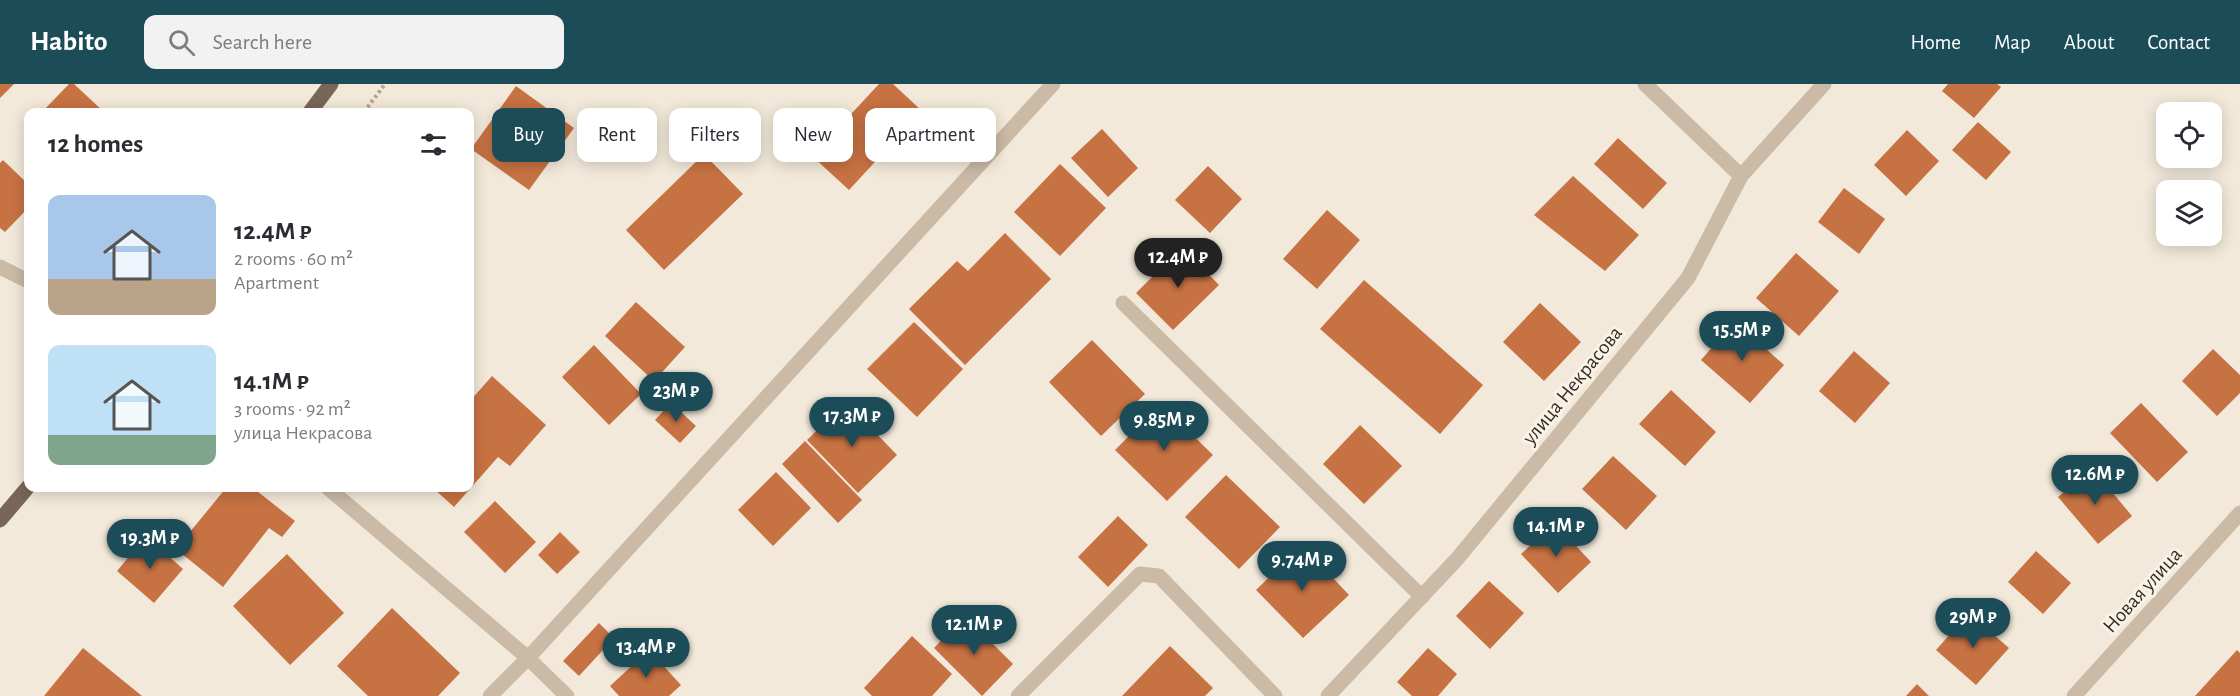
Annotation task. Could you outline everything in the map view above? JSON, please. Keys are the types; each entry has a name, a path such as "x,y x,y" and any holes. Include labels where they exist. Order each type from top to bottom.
{"main road":[{"path":"313,108 331,84"},
{"path":"0,520 24,492"}],"street":[{"path":"490,696 528,658 1053,84"},
{"path":"1645,84 1741,176"},
{"name":"улица Некрасова","path":"1328,696 1457,559 1688,278 1741,176 1824,84"},
{"path":"0,267 24,279"},
{"path":"1123,303 1422,597"},
{"path":"333,492 528,658 567,696"},
{"name":"Новая улица","path":"2074,696 2240,513"},
{"path":"1018,696 1140,574 1159,576 1275,696"}],"path":[{"path":"367,108 385,84"}],"building":[{"path":"0,84 14,84 0,98"},
{"path":"69,84 74,84 100,108 46,108"},
{"path":"879,84 893,84 919,108 865,108 865,162 875,162 849,190 819,162 853,162 853,112"},
{"path":"1948,84 1997,84 2001,87 1974,118 1942,91"},
{"path":"516,86 546,108 500,108"},
{"path":"492,120 492,162 549,162 529,190 474,151 474,145"},
{"path":"565,121 574,128 565,140"},
{"path":"1978,122 2011,152 1986,180 1952,150"},
{"path":"1102,129 1138,168 1108,197 1071,158"},
{"path":"1907,130 1939,161 1906,196 1874,165"},
{"path":"1618,138 1667,183 1643,209 1594,164"},
{"path":"3,160 24,180 24,212 5,232 0,228 0,163"},
{"path":"696,162 712,162 743,194 664,270 626,230"},
{"path":"1060,164 1106,208 1060,256 1014,212"},
{"path":"1208,166 1242,199 1210,233 1175,200"},
{"path":"1573,176 1639,235 1605,271 1534,215"},
{"path":"1844,188 1885,219 1859,254 1818,222"},
{"path":"1327,210 1360,240 1317,289 1283,259"},
{"path":"1005,233 1051,279 965,365 909,309 957,261 968,271"},
{"path":"1182,247 1219,285 1173,330 1136,293"},
{"path":"1796,253 1839,291 1799,336 1756,298"},
{"path":"1364,280 1483,385 1440,434 1320,329"},
{"path":"636,302 685,347 654,381 605,336"},
{"path":"1540,303 1581,342 1544,381 1503,342"},
{"path":"1735,321 1784,365 1750,403 1701,360"},
{"path":"914,322 963,369 917,417 867,369"},
{"path":"1092,340 1145,394 1101,436 1049,382"},
{"path":"594,345 641,394 609,425 562,377"},
{"path":"2213,349 2240,375 2240,393 2217,416 2182,381"},
{"path":"1854,351 1890,383 1855,423 1819,391"},
{"path":"492,376 546,425 510,466 498,457 474,484 474,396"},
{"path":"1671,390 1716,432 1685,466 1639,424"},
{"path":"846,402 897,455 858,493 807,440"},
{"path":"671,403 696,426 680,443 655,420"},
{"path":"2141,403 2188,452 2157,482 2110,433"},
{"path":"1161,404 1213,455 1167,501 1115,450"},
{"path":"1360,425 1402,466 1364,504 1323,464"},
{"path":"805,441 862,500 838,523 782,464"},
{"path":"1613,456 1657,496 1626,530 1582,489"},
{"path":"2092,468 2132,516 2098,544 2058,497"},
{"path":"776,472 811,508 773,546 738,510"},
{"path":"1226,475 1280,527 1239,569 1185,517"},
{"path":"223,492 258,492 295,521 282,537 269,528 223,587 176,549"},
{"path":"437,492 467,492 454,507"},
{"path":"495,501 536,542 505,573 464,532"},
{"path":"1118,516 1148,545 1108,587 1078,557"},
{"path":"1555,523 1591,562 1558,593 1521,554"},
{"path":"560,532 580,552 557,574 538,555"},
{"path":"146,536 183,569 154,603 117,571"},
{"path":"1302,545 1349,595 1303,638 1256,590"},
{"path":"2036,551 2071,583 2043,614 2008,582"},
{"path":"287,554 344,613 290,665 233,606"},
{"path":"1489,581 1524,613 1490,649 1456,616"},
{"path":"392,608 460,673 438,696 368,696 337,666"},
{"path":"1969,613 2009,648 1976,685 1936,650"},
{"path":"965,616 1013,664 982,696 934,648"},
{"path":"599,623 614,638 579,676 563,661"},
{"path":"912,636 952,674 932,696 872,696 864,688"},
{"path":"1170,646 1213,688 1205,696 1122,696"},
{"path":"83,648 142,696 44,696"},
{"path":"1428,648 1457,674 1438,696 1412,696 1397,682"},
{"path":"649,650 681,685 669,696 619,696 610,686"},
{"path":"2237,650 2240,653 2240,696 2195,696"},
{"path":"1917,684 1929,696 1906,696"}]}
